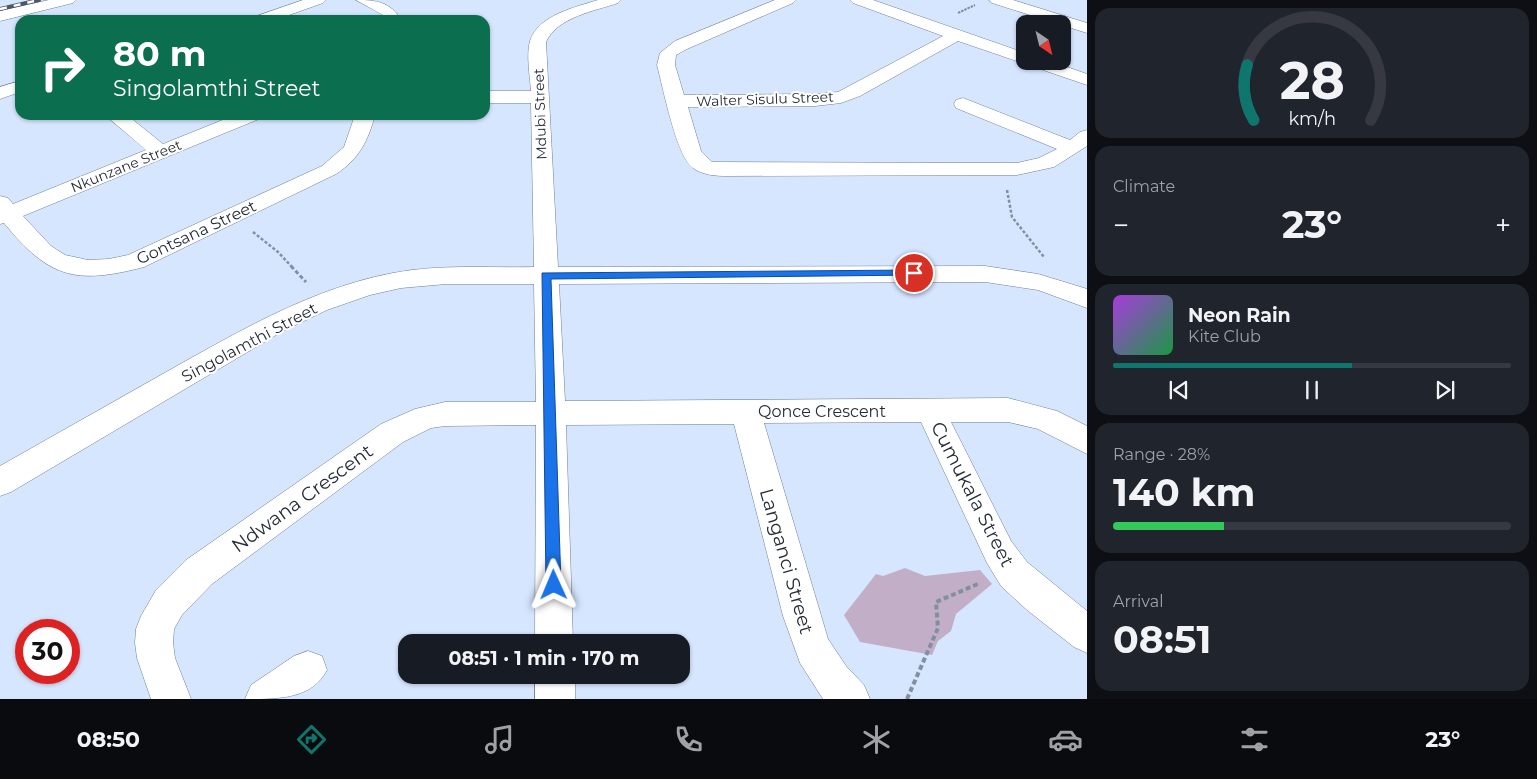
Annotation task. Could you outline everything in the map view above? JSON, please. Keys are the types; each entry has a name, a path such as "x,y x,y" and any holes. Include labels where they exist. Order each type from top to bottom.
{"street":[{"path":"0,16 68,0"},
{"path":"274,15 318,0"},
{"path":"364,0 388,12 390,15"},
{"name":"Mdubi Street","path":"554,634 551,413 538,42 544,30 560,20 613,0"},
{"path":"788,0 681,45 668,53 666,65 678,101 690,150 696,162 713,169 1022,169 1046,164 1087,136"},
{"path":"858,0 1016,56"},
{"path":"997,0 1087,28"},
{"path":"1042,14 1058,5"},
{"name":"Walter Sisulu Street","path":"678,101 815,100 841,97 854,92 956,35"},
{"path":"1059,70 1087,80"},
{"path":"0,93 15,88"},
{"path":"490,97 540,97"},
{"path":"963,104 1072,148"},
{"path":"121,120 161,152"},
{"name":"Nkunzane Street","path":"3,211 161,152 240,120"},
{"name":"Gontsana Street","path":"3,211 48,256 72,269 93,269 135,261 341,163 355,148 363,120"},
{"name":"Singolamthi Street","path":"0,482 274,324 349,292 396,281 446,276 934,273 1014,276 1043,283 1087,299"},
{"name":"Cumukala Street","path":"930,410 999,552 1014,574 1040,598 1087,634"},
{"name":"Qonce Crescent","path":"551,413 1008,410 1046,419 1087,441"},
{"name":"Langanci Street","path":"746,412 801,616 813,650 832,680 850,699"},
{"name":"Ndwana Crescent","path":"171,699 159,670 153,648 154,628 160,612 172,596 199,572 392,433 409,423 426,417 445,414 551,413"},
{"path":"265,699 308,670"},
{"path":"555,684 555,699"}],"path":[{"path":"1022,169 1006,187 1012,217 1052,267 1043,283"},
{"path":"233,215 278,252 298,275 326,301"},
{"path":"907,699 938,628 936,602 990,578 1014,574"}],"shaded area":[{"path":"905,568 925,576 980,570 992,584 956,614 951,631 938,641 932,655 860,642 844,615 876,574 883,576"}],"railway":[{"path":"0,9 39,0"}],"route":[{"path":"554,585 546,276 914,273"}]}
